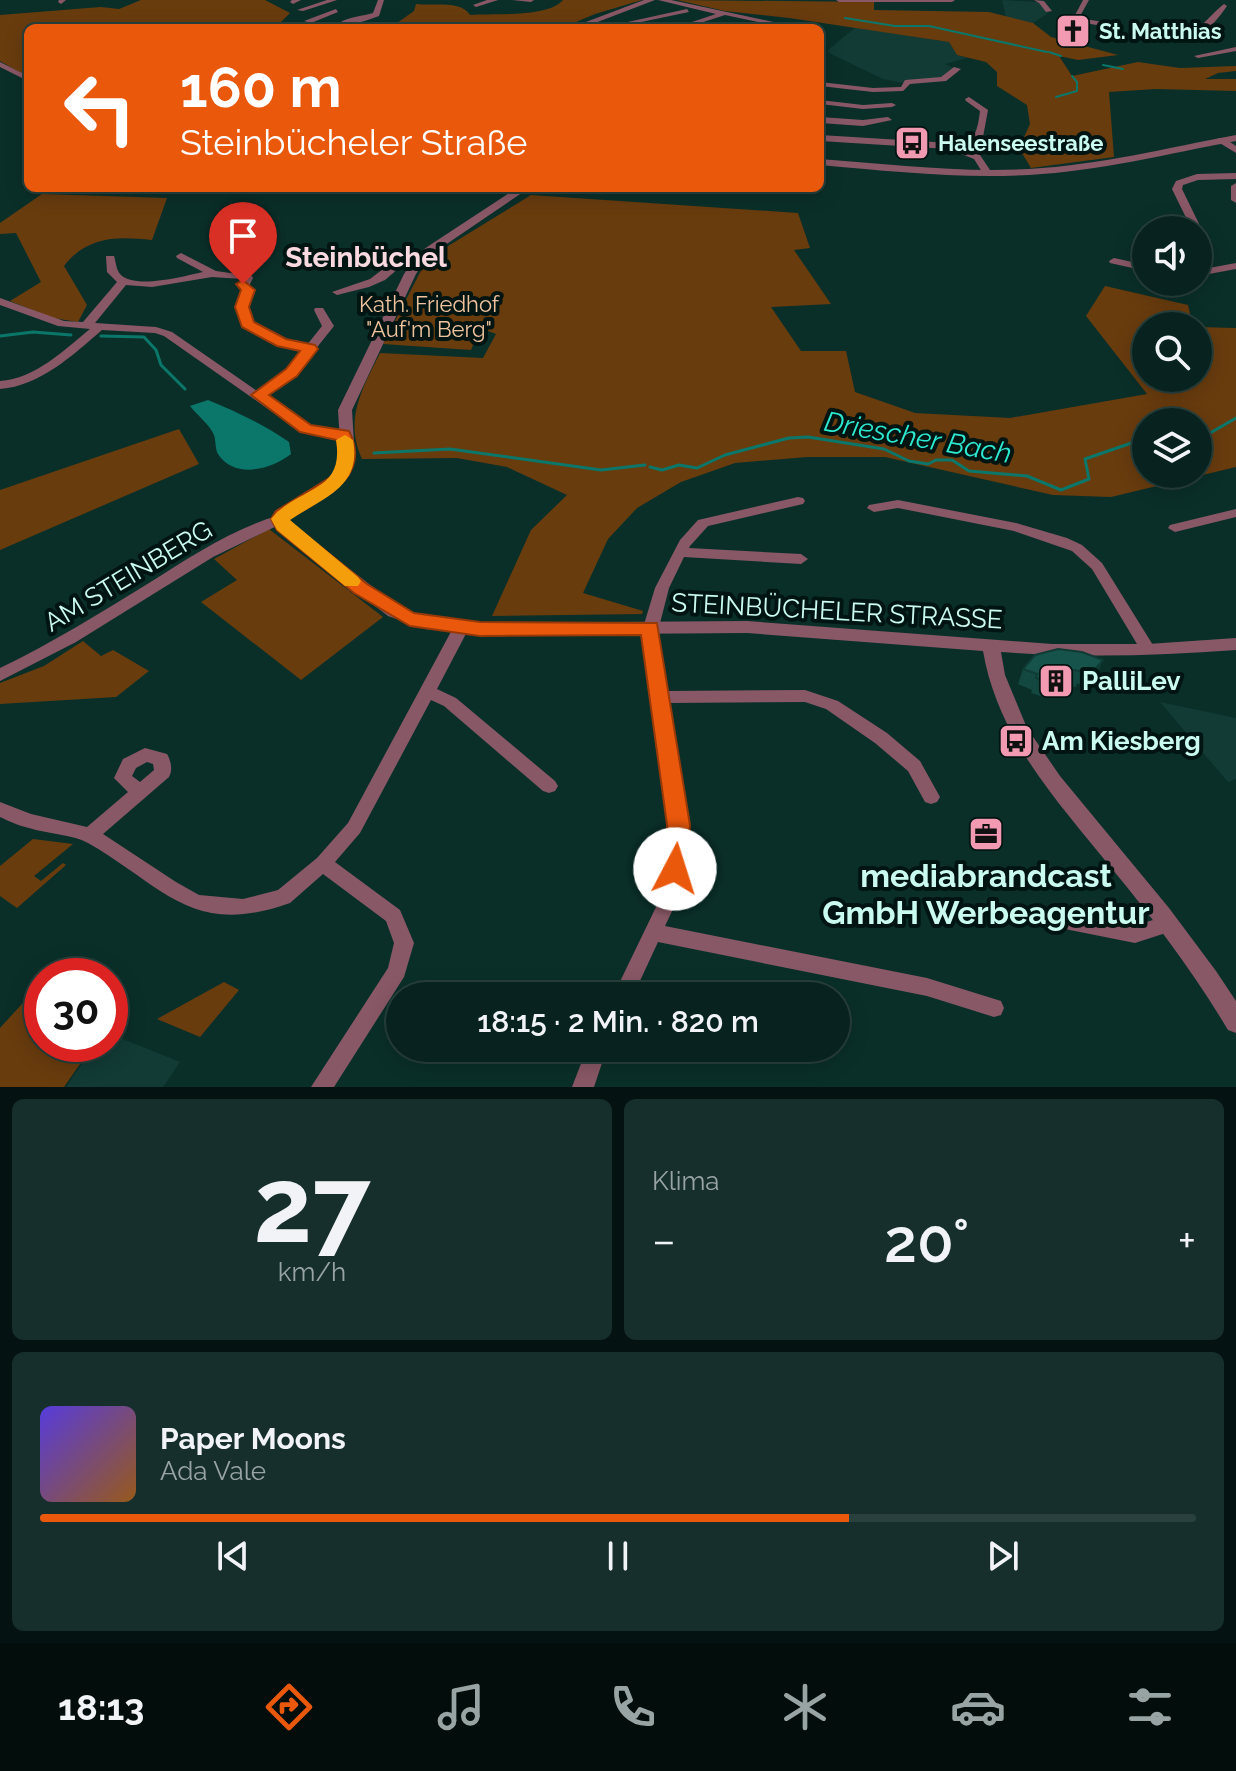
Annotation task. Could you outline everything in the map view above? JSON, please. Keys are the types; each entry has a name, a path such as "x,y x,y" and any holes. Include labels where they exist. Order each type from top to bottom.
{"street":[{"path":"301,10 334,0 338,10 352,21 376,14 381,0 371,0"},
{"path":"476,5 495,0"},
{"path":"515,0 531,0"},
{"path":"585,24 651,0"},
{"path":"661,0 784,24"},
{"path":"839,0 952,0"},
{"path":"1037,0 1048,11"},
{"path":"1086,0 1075,19 1106,25"},
{"path":"1177,39 1207,27 1225,6"},
{"path":"627,23 695,9"},
{"path":"308,21 338,10"},
{"path":"691,24 722,14"},
{"path":"1198,56 1236,49"},
{"path":"0,64 24,77"},
{"path":"824,84 888,91 903,89 908,82 943,79 957,69"},
{"path":"965,150 978,139 986,120 984,110 969,99"},
{"path":"824,102 863,107 892,105"},
{"path":"824,120 863,123 888,120"},
{"path":"824,138 897,141 965,150 981,160 987,173"},
{"path":"824,162 987,173 1083,166 1236,138"},
{"path":"1221,140 1236,150"},
{"path":"1190,216 1177,189 1179,183 1197,177 1236,176"},
{"path":"1236,186 1236,200"},
{"path":"280,519 341,478 348,459 342,424 345,410 410,274 422,256 518,192"},
{"path":"181,256 222,277 238,274 248,278 243,287 248,290 248,296 242,307 248,324 282,343 310,349"},
{"path":"337,292 370,284 388,275 403,259 422,256"},
{"path":"110,258 109,265 124,281 163,284 214,274"},
{"path":"1114,261 1132,265"},
{"path":"1212,270 1236,266"},
{"path":"0,385 11,386 26,380 92,328 124,281"},
{"path":"0,301 62,324 156,330 168,334 305,429 333,436 344,435"},
{"path":"259,395 291,373 328,326 319,310"},
{"path":"630,982 666,905 679,844 650,628 656,602 680,552 694,530 703,523 798,501"},
{"path":"874,508 898,504 971,518 1042,533 1077,548 1097,566 1148,650"},
{"path":"1175,528 1236,513"},
{"name":"STEINBÜCHELER STRASSE","path":"280,519 288,530 394,612 410,620 461,628 747,627 1052,650 1148,650 1236,644"},
{"name":"AM STEINBERG","path":"0,675 33,660 179,571 280,519"},
{"path":"680,552 801,559"},
{"path":"0,809 28,821 90,835 169,888 204,904 243,907 283,897 323,863 354,828 461,628"},
{"path":"991,645 994,673 1001,696 1028,747 1168,924 1236,1022"},
{"path":"429,692 450,702 549,786"},
{"path":"658,697 805,696 832,705 870,729 914,766 931,797"},
{"path":"90,835 140,791"},
{"path":"322,1087 397,971 404,943 393,916 323,863"},
{"path":"1067,922 1135,934 1168,924"},
{"path":"655,933 927,987 994,1008"},
{"path":"583,1087 592,1062"}],"shaded area":[{"path":"1002,0 1038,2 1048,13 1033,23 1006,17"},
{"path":"856,27 949,42 957,55 967,58 945,64 955,69 942,77 903,83 883,79 829,53 828,50"},
{"path":"208,400 250,419 289,442 291,454 274,464 254,469 234,467 225,462 217,452 212,431 190,406"},
{"path":"1160,702 1236,718 1236,779 1228,782"},
{"path":"128,1041 180,1062 163,1087 66,1087 83,1062 128,1062"}],"green space":[{"path":"141,0 265,0 290,13 280,23 283,24 24,24 24,75 0,61 0,15 101,7 119,9"},
{"path":"563,0 642,0 571,24 396,24 414,11 416,4 454,5 470,15 533,12 556,6"},
{"path":"677,0 874,2 874,10 989,12 1033,23 1051,37 1118,55 1078,60 1059,56 1072,76 1138,62 1180,68 1236,66 1236,71 1218,73 1205,79 1236,79 1236,91 1156,89 1109,92 1114,157 1031,168 1019,148 1030,124 1027,105 997,86 997,72 986,62 957,55 949,42 725,11"},
{"path":"42,194 167,198 152,240 104,240 83,249 64,266 87,305 78,322 53,318 10,301 41,282 16,233 0,234 0,223"},
{"name":"Kath. Friedhof \"Auf'm Berg\"","path":"531,195 798,213 810,248 794,250 831,304 771,307 801,351 846,351 855,392 915,413 1010,418 1147,394 1145,392 1212,392 1212,327 1236,328 1236,467 1212,473 1212,408 1132,408 1132,488 1148,488 1111,497 1053,495 885,457 807,457 735,463 681,482 637,508 608,539 583,593 643,611 642,614 492,616 531,530 567,495 507,467 457,458 362,459 357,445 355,418 367,379 380,353 483,358 496,334 480,327 471,350 383,344 427,259"},
{"path":"1105,286 1132,292 1132,296 1149,296 1188,305 1190,312 1132,312 1132,375 1086,316"},
{"path":"179,429 199,464 0,550 0,490"},
{"path":"269,529 383,617 301,680 201,602 237,580 214,559"},
{"path":"83,641 101,656 113,650 149,671 116,697 0,704 0,683 44,666"},
{"path":"33,839 73,844 34,876 41,881 63,863 66,865 17,908 0,896 0,866"},
{"path":"224,982 239,990 200,1037 157,1019"},
{"path":"24,1002 24,1062 81,1062 64,1087 0,1087 0,1028"}],"building":[{"path":"1058,649 1082,652 1103,660 1092,673 1083,668 1081,671 1064,669 1049,681 1036,678 1037,674 1023,669 1035,655"}],"waterway":[{"path":"845,18 895,26 929,26 1047,52"},
{"path":"1049,52 1061,56"},
{"path":"1103,65 1123,69"},
{"path":"1056,97 1077,91 1077,82 1072,76"},
{"name":"Driescher Bach","path":"0,336 33,332 71,335"},
{"name":"Driescher Bach","path":"101,336 144,337 156,350 161,365 185,389"},
{"name":"Driescher Bach","path":"1212,432 1236,418"},
{"name":"Driescher Bach","path":"650,467 662,470 679,465 697,468 725,455 789,438 808,437 884,449 909,461 928,464 936,460 952,460 969,471 1027,476 1061,490 1089,479 1085,459 1132,443"},
{"name":"Driescher Bach","path":"374,453 450,449 601,470 645,465"}],"slow traffic":[{"path":"345,440 348,459 341,478 293,507 280,519 283,526 352,581"}],"place":[{"name":"St. Matthias","path":"1073,31"},
{"name":"Halenseestraße","path":"912,143"},
{"name":"PalliLev","path":"1056,681"},
{"name":"Am Kiesberg","path":"1016,741"},
{"name":"mediabrandcast GmbH Werbeagentur","path":"986,834"}],"district":[{"name":"Steinbüchel","path":"366,257"}],"route":[{"path":"243,284 248,290 242,307 245,322 259,333 282,343 310,349 291,373 259,395 305,429 333,436 344,435 347,450 347,467 341,478 282,515 283,526 360,588 410,620 480,629 650,628 678,825 675,869"}]}
